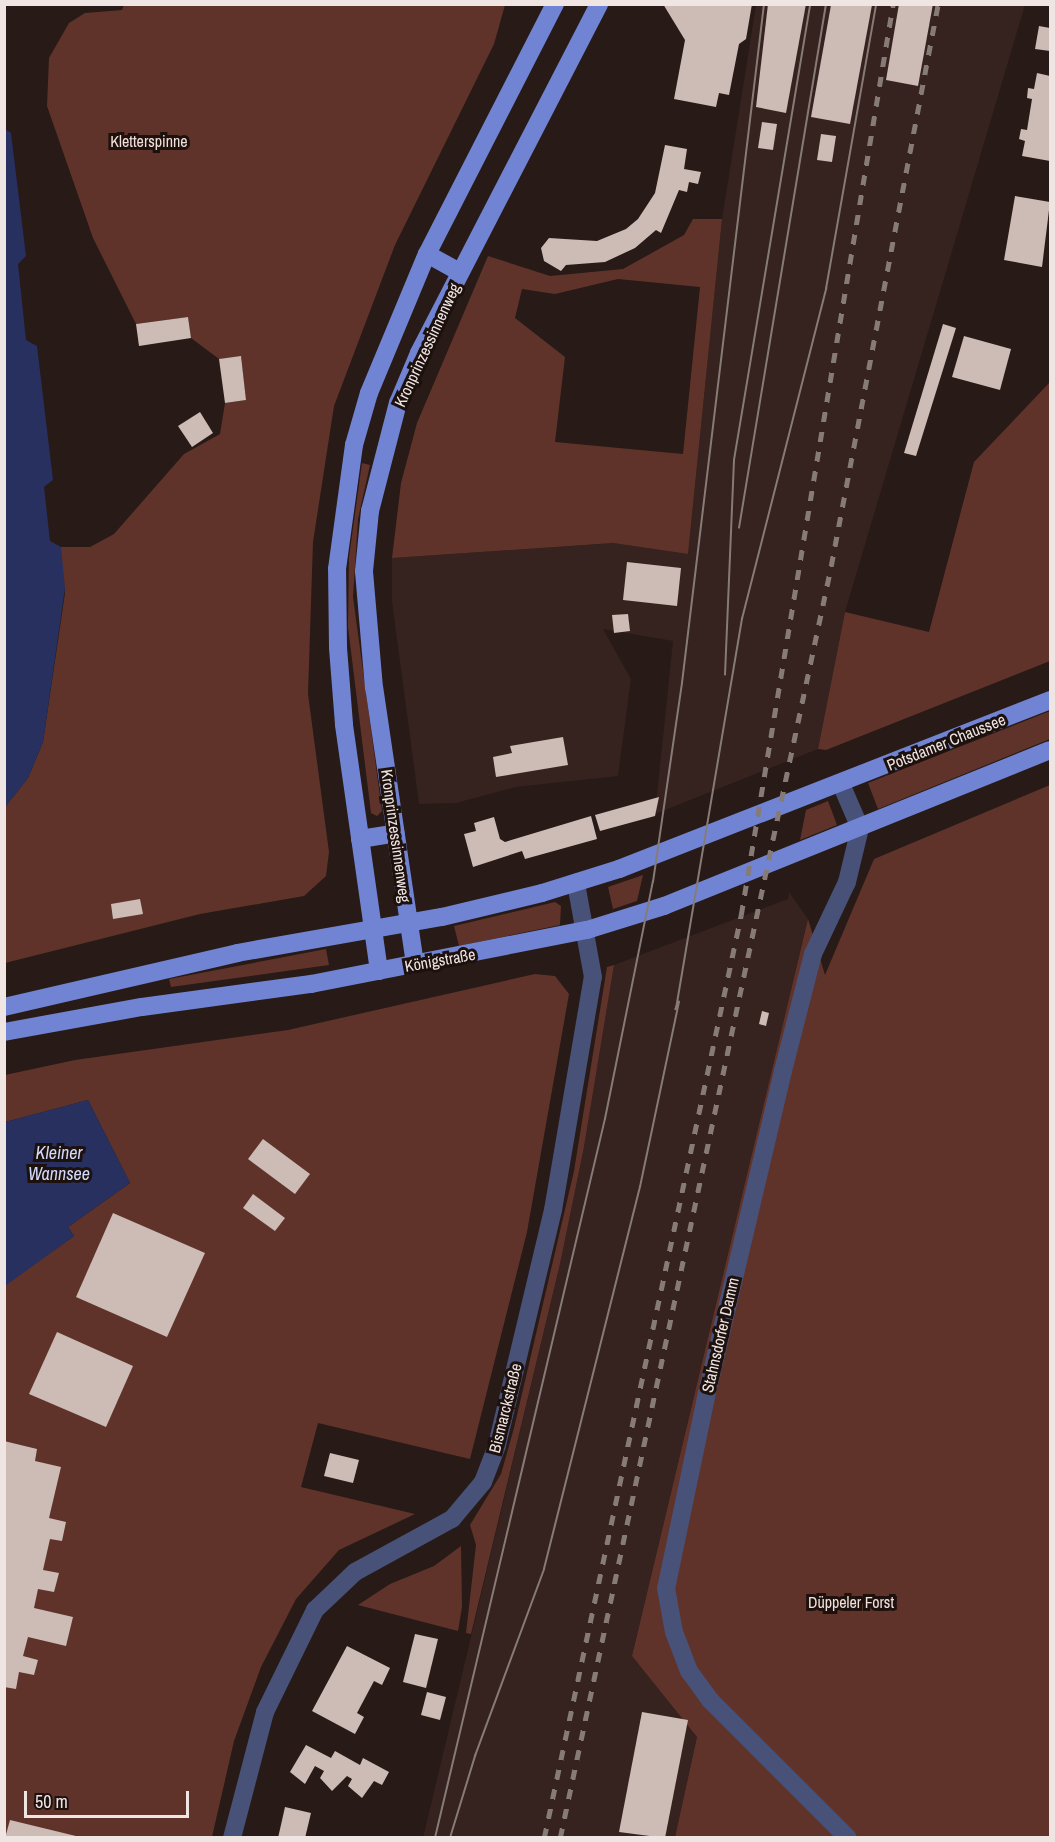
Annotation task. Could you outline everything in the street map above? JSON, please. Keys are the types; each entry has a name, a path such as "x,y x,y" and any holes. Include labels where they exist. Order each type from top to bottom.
{"main road":[{"name":"Kronprinzessinnenweg","path":"379,971 360,839 338,647 336,569 354,445 369,393 427,254 555,4"},
{"name":"Kronprinzessinnenweg","path":"415,964 374,688 364,571 370,511 398,403 460,272 599,4"},
{"path":"427,254 460,272"},
{"name":"Potsdamer Chaussee","path":"841,784 1050,700"},
{"path":"860,828 1050,750"},
{"path":"4,1006 237,953 409,923 576,883 841,784"},
{"name":"Königstraße","path":"4,1032 379,971 587,930 664,906 860,828"},
{"path":"360,839 396,833"}],"street":[{"path":"841,784 860,828"},
{"name":"Stahnsdorfer Damm","path":"848,1838 710,1700 689,1671 674,1632 666,1588 709,1383 783,1071 813,954 847,882 860,828"},
{"name":"Bismarckstraße","path":"232,1838 264,1712 315,1610 355,1572 452,1520 483,1482 497,1445 553,1210 593,977 587,930 576,883"}],"shaded area":[{"path":"756,5 1025,5 845,612 818,749 655,814 673,641 603,629 631,679 618,776 516,787 456,803 419,804 392,602 392,558 613,543 688,554 722,219"},
{"path":"789,892 808,919 632,1656 697,1737 675,1837 423,1838 560,1264 584,1147 614,965 788,899"}],"green space":[{"name":"Kletterspinne","path":"124,5 505,5 494,44 395,245 334,406 313,542 308,694 329,852 326,876 304,896 200,914 5,963 5,807 28,778 43,742 65,593 60,547 90,547 114,534 184,454 220,434 225,403 246,400 241,357 219,359 191,338 188,317 136,324 93,238 47,106 49,58 69,23 85,13 122,10"},
{"path":"693,219 722,219 688,554 613,543 392,558 401,483 417,423 488,256 550,276 623,269 684,235","holes":["618,279 700,287 683,454 555,442 565,357 515,318 522,289 555,294"]},
{"path":"1050,382 1050,661 826,750 818,749 845,612 929,632 974,462"},
{"path":"362,463 370,465 358,519 353,597 382,811 377,816 371,813 348,627 349,557"},
{"path":"1050,711 1050,739 878,809 868,783"},
{"name":"Düppeler Forst","path":"1050,785 1050,1837 675,1837 697,1737 632,1656 808,919 825,975 874,859"},
{"path":"828,801 837,825 800,840 806,810"},
{"path":"643,875 637,901 613,909 608,887"},
{"path":"555,902 561,906 560,925 459,946 454,926"},
{"path":"326,949 329,965 171,987 169,979"},
{"path":"614,965 584,1147 560,1264 471,1634 466,1633 476,1545 470,1525 501,1474 514,1428 574,1171 607,967"},
{"path":"535,974 555,976 569,994 527,1232 470,1459 318,1423 301,1487 415,1514 339,1550 296,1599 261,1667 234,1741 212,1837 5,1837 4,1286 74,1236 68,1227 130,1183 88,1100 5,1122 5,1075 75,1060 288,1030"},
{"path":"461,1546 462,1607 458,1631 358,1605 390,1584 434,1566"}],"water":[{"path":"5,129 11,133 26,256 18,264 26,340 37,346 53,480 44,487 50,541 61,547 65,588 43,742 28,778 5,807"},
{"name":"Kleiner Wannsee","path":"88,1100 130,1183 68,1227 74,1236 5,1286 5,1122"}],"building":[{"path":"663,4 752,4 746,39 739,44 729,95 719,93 716,107 674,99 685,40"},
{"path":"768,4 806,4 786,113 756,107"},
{"path":"899,4 933,4 918,86 886,80"},
{"path":"831,5 872,5 850,124 811,117"},
{"path":"1039,26 1050,28 1050,51 1035,49"},
{"path":"1037,73 1050,76 1050,161 1022,156 1025,141 1019,139 1021,129 1027,130 1032,99 1027,98 1028,88 1034,89"},
{"path":"762,122 777,124 773,150 758,148"},
{"path":"821,134 836,136 832,162 817,160"},
{"path":"665,145 687,149 684,169 701,172 698,184 689,182 687,192 679,190 661,233 656,230 635,248 605,262 566,265 561,271 544,261 541,248 549,238 597,241 626,229 638,219 655,193"},
{"path":"1015,196 1050,202 1042,267 1004,260"},
{"path":"188,317 191,338 139,346 136,324"},
{"path":"943,324 956,328 916,456 904,453"},
{"path":"964,336 1011,349 1000,390 952,377"},
{"path":"241,356 246,400 225,403 219,359"},
{"path":"200,412 213,433 192,447 178,426"},
{"path":"627,562 681,568 677,606 623,600"},
{"path":"628,614 630,631 614,633 612,615"},
{"path":"563,737 568,765 496,777 493,757 512,753 510,746"},
{"path":"659,797 655,816 600,831 595,815"},
{"path":"591,816 597,839 525,859 522,851 473,867 464,834 476,831 474,823 494,817 500,839 505,842"},
{"path":"140,899 143,914 113,919 111,904"},
{"path":"762,1011 769,1013 766,1026 759,1024"},
{"path":"263,1139 310,1174 295,1194 248,1159"},
{"path":"253,1194 285,1218 275,1231 243,1208"},
{"path":"113,1213 205,1253 167,1337 76,1297"},
{"path":"57,1332 133,1366 106,1427 29,1394"},
{"path":"4,1441 37,1449 35,1461 61,1467 49,1518 66,1522 62,1541 50,1539 43,1570 59,1573 54,1592 38,1589 34,1608 73,1617 66,1646 28,1637 23,1656 38,1660 34,1675 19,1672 16,1689 4,1687"},
{"path":"330,1453 359,1460 353,1483 324,1476"},
{"path":"415,1634 438,1639 426,1688 403,1682"},
{"path":"347,1646 390,1668 382,1685 374,1681 357,1713 364,1717 355,1734 312,1711"},
{"path":"427,1692 446,1697 440,1720 421,1715"},
{"path":"642,1712 688,1720 665,1838 619,1832"},
{"path":"306,1745 331,1758 335,1751 360,1765 363,1758 389,1772 382,1785 374,1781 362,1798 348,1786 352,1779 347,1776 332,1791 320,1778 324,1771 315,1766 305,1784 290,1772"},
{"path":"285,1807 311,1813 305,1838 278,1838"},
{"path":"10,1820 80,1837 80,1838 5,1838"}],"tram line":[{"path":"435,1838 605,1119 653,882 682,683 764,4"},
{"path":"725,675 734,460 810,4"},
{"path":"739,528 826,4"},
{"path":"450,1838 475,1756 544,1569 640,1187 679,1002 676,1009 742,619 826,289 876,4"}],"railway":[{"path":"544,1838 741,915 893,4"},
{"path":"560,1838 831,566 938,4"}]}
